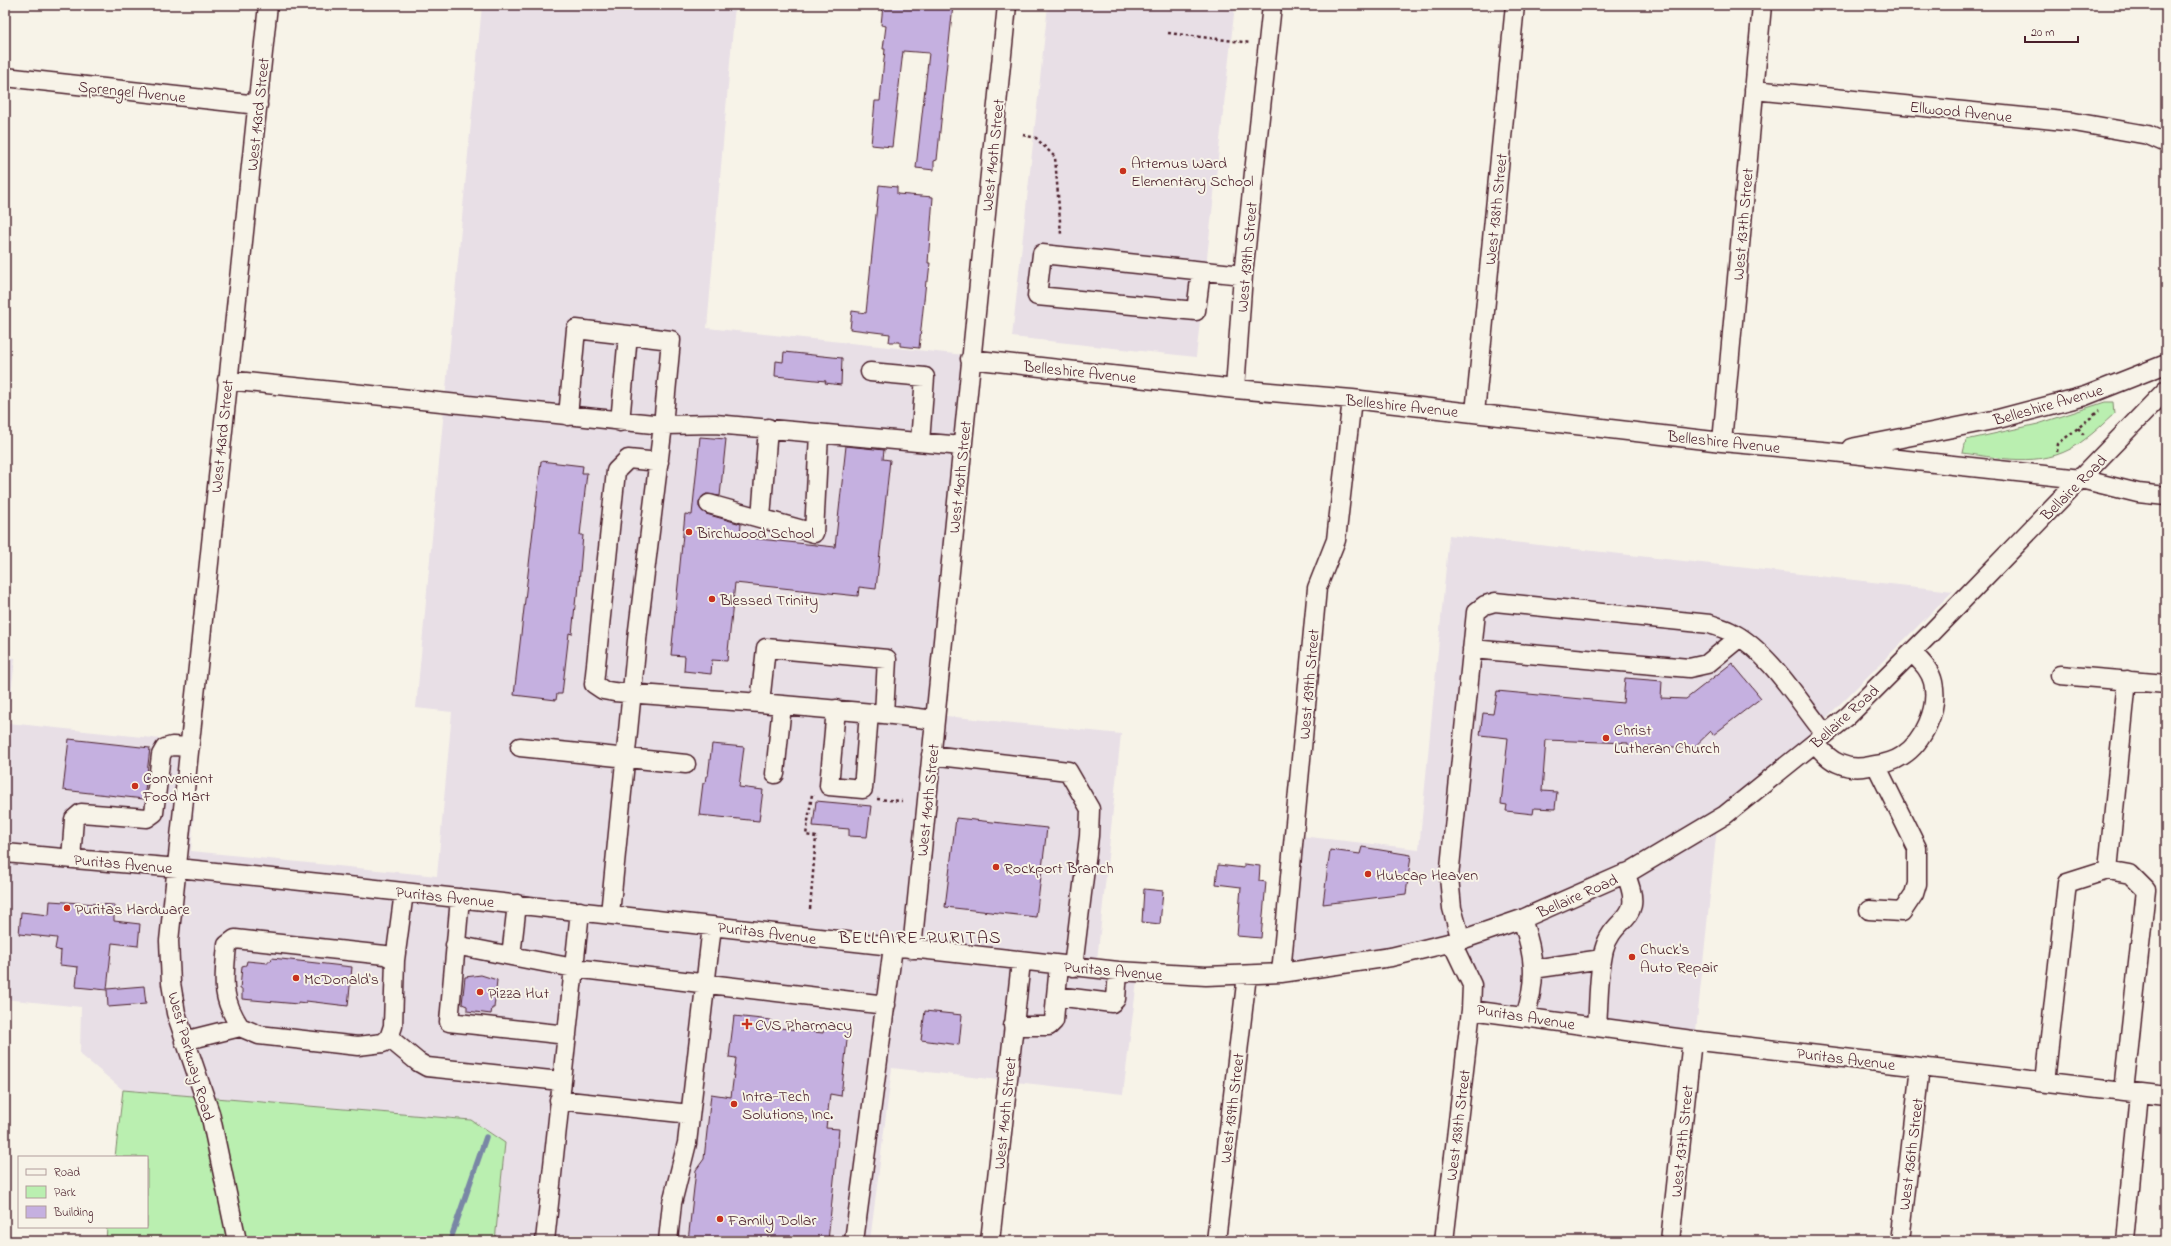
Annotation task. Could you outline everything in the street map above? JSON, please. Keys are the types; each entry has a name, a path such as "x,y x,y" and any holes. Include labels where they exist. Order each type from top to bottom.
{"street":[{"name":"West 143rd Street","path":"178,868 227,380 268,5"},
{"name":"West 140th Street","path":"912,950 970,359 1008,5"},
{"name":"West 139th Street","path":"1235,389 1243,275 1272,5"},
{"name":"West 138th Street","path":"1475,413 1515,5"},
{"name":"West 137th Street","path":"1722,442 1762,5"},
{"name":"Sprengel Avenue","path":"5,77 258,105"},
{"name":"Ellwood Avenue","path":"1754,90 2074,122 2148,135 2166,142"},
{"path":"1201,271 1196,311 1037,296 1042,254 1243,275"},
{"path":"568,416 576,330 671,340 659,462 638,630 610,914"},
{"path":"620,422 628,336"},
{"name":"Belleshire Avenue","path":"970,359 1235,389 1352,399 1722,442 1833,452 2081,479 2138,493 2166,496"},
{"name":"Belleshire Avenue","path":"1833,452 2005,417 2086,396 2166,364"},
{"path":"870,372 925,376 920,442"},
{"path":"227,380 620,422 663,425 715,424 962,446"},
{"name":"Bellaire Road","path":"1457,942 1522,919 1625,873 1725,815 1848,716 2081,479 2166,390"},
{"name":"West 139th Street","path":"1281,973 1317,588 1336,540 1352,399"},
{"path":"761,518 768,428"},
{"path":"710,504 814,533 819,433"},
{"path":"659,462 628,459 616,471 594,684 603,690 632,694 836,709 935,720"},
{"path":"1457,942 1449,877 1476,612 1485,605 1495,602 1710,624 1733,633 1740,637 1768,662 1820,738 1829,758 1840,764 1863,767 1885,764 1902,756 1912,748 1930,719 1934,703 1933,682 1927,669 1912,652"},
{"path":"1472,649 1689,668 1707,664 1740,637"},
{"path":"760,703 766,648 887,658 863,789 829,786 836,709"},
{"path":"2060,675 2166,684"},
{"path":"2108,870 2127,680"},
{"path":"775,774 782,705"},
{"path":"71,859 74,819 81,813 147,818 154,813 161,755 165,748 172,746 190,747"},
{"path":"520,747 686,764"},
{"path":"931,755 1068,771 1090,809 1089,836 1066,967 1056,996 1054,1021 1049,1026 1013,1026"},
{"path":"1869,910 1902,912 1914,894 1917,873 1917,848 1876,765"},
{"name":"Puritas Avenue","path":"5,853 178,868 610,914 1066,967 1162,975 1247,975 1281,973 1391,957 1457,942 1472,985 1471,1010 1692,1040 2166,1096"},
{"name":"West Parkway Road","path":"178,868 169,941 171,983 176,1013 184,1041 210,1113 238,1241"},
{"path":"2044,1082 2067,883 2108,870 2130,874 2146,890 2131,1092 2125,1241"},
{"path":"1598,1027 1600,968 1605,948 1610,936 1628,916 1633,904 1633,891 1625,873"},
{"path":"394,960 385,955 235,939 227,945 225,997 229,1010 240,1027 259,1035 358,1046 383,1043 389,1038 393,1026 394,960 404,892"},
{"path":"460,898 449,1022 567,1035"},
{"path":"512,956 517,904"},
{"path":"545,1241 580,911"},
{"path":"1522,919 1529,940 1534,985 1525,1017"},
{"path":"668,1241 672,1203 687,1143 712,926"},
{"path":"455,946 574,968 886,1005"},
{"path":"854,1241 893,947"},
{"path":"1533,969 1602,959"},
{"name":"West 140th Street","path":"990,1241 1021,962"},
{"path":"1056,996 1112,1003 1116,999 1118,971"},
{"name":"West 139th Street","path":"1216,1241 1247,975"},
{"name":"West 138th Street","path":"1444,1241 1471,1010"},
{"path":"184,1041 240,1027"},
{"path":"389,1038 418,1062 427,1067 561,1081"},
{"name":"West 137th Street","path":"1670,1241 1692,1040"},
{"name":"West 136th Street","path":"1900,1241 1920,1067"},
{"path":"559,1100 690,1114"}],"path":[{"path":"1168,33 1252,43"},
{"path":"1023,135 1036,138 1055,157 1061,234"},
{"path":"2057,452 2058,444 2104,407"},
{"path":"2078,428 2085,436"},
{"path":"810,909 816,837 806,835 812,794 819,795"},
{"path":"872,799 902,801"}],"shaded area":[{"path":"482,5 735,5 707,328 965,355 927,714 1121,734 1097,961 1139,965 1123,1094 892,1068 870,1241 495,1241 505,1143 471,1120 123,1090 80,1054 81,1007 5,999 5,657 15,658 8,723 200,743 191,851 437,876 452,712 416,708"},
{"name":"Artemus Ward Elementary School","path":"1048,5 1235,5 1196,357 1012,337"},
{"path":"1449,535 1953,591 1786,758 1719,808 1696,1031 1465,1001 1466,989 1440,940 1287,969 1300,836 1419,849"}],"green space":[{"path":"2105,402 2113,402 2114,414 2084,440 2070,449 2056,455 2026,460 1995,458 1963,453 1966,440 2038,424"},
{"path":"123,1090 471,1120 505,1143 495,1241 106,1241 107,1228 148,1228 148,1156 115,1156"}],"building":[{"path":"883,5 922,8 922,5 953,5 937,160 934,161 934,170 916,168 929,53 903,51 892,147 871,145 875,101 880,101 885,49 883,49 886,26 881,25"},
{"path":"879,185 897,187 897,194 933,197 928,263 930,263 928,281 926,281 919,348 900,346 900,342 889,342 890,334 850,329 852,311 866,313"},
{"path":"784,352 842,358 841,385 825,383 826,381 775,376 776,361 783,362"},
{"path":"700,437 726,439 720,496 706,494 699,501 699,507 706,514 741,524 740,537 835,547 846,446 884,450 883,459 890,460 876,589 859,587 858,596 735,583 727,661 712,660 711,674 684,671 685,656 671,655 685,514 692,515"},
{"path":"541,461 583,466 582,473 587,473 580,535 583,535 578,596 576,596 572,634 569,633 562,694 557,694 556,700 514,695"},
{"name":"Christ Lutheran Church","path":"1732,663 1761,698 1713,735 1711,731 1692,749 1648,746 1647,749 1628,747 1628,743 1546,740 1542,791 1557,792 1555,809 1534,808 1533,814 1506,811 1507,805 1501,804 1508,738 1480,735 1483,713 1493,714 1497,691 1623,703 1625,678 1662,681 1661,698 1686,699"},
{"path":"69,739 150,748 144,799 63,790"},
{"path":"712,744 744,747 739,787 763,790 759,821 699,815 703,783 705,783 706,776 708,776"},
{"path":"816,801 871,806 867,837 849,836 849,829 813,826"},
{"name":"Rockport Branch","path":"956,818 1047,828 1036,917 945,907"},
{"name":"Hubcap Heaven","path":"1362,847 1411,855 1406,894 1323,904 1330,850 1360,854"},
{"path":"1244,864 1260,866 1259,881 1266,882 1261,938 1237,936 1241,887 1216,884 1218,865 1244,868"},
{"path":"1144,889 1163,891 1160,924 1142,922"},
{"path":"50,901 114,905 114,921 140,924 138,946 112,943 107,989 144,986 146,1004 108,1007 107,990 76,987 78,967 60,965 61,951 55,949 57,938 19,934 21,912 49,915"},
{"name":"McDonald's","path":"272,958 352,967 348,1006 306,1001 306,1003 298,1002 298,1004 242,999 242,989 240,989 242,966 246,965 247,961 268,963 268,961 271,961"},
{"name":"Pizza Hut","path":"481,975 497,980 494,1008 492,1008 491,1014 467,1011 467,1006 462,1004 465,977"},
{"path":"925,1011 962,1015 959,1045 921,1040"},
{"path":"734,1016 771,1020 771,1027 823,1033 824,1028 848,1031 841,1096 830,1094 826,1128 839,1129 828,1241 688,1241 696,1170 704,1159 711,1094 731,1097 736,1058 729,1057"}],"waterway":[{"path":"450,1241 486,1137"}],"place":[{"name":"Artemus Ward Elementary School","path":"1123,171"},
{"name":"Birchwood School","path":"689,532"},
{"name":"Blessed Trinity","path":"712,599"},
{"name":"Christ Lutheran Church","path":"1606,738"},
{"name":"Convenient Food Mart","path":"135,786"},
{"name":"Rockport Branch","path":"996,867"},
{"name":"Hubcap Heaven","path":"1368,874"},
{"name":"Puritas Hardware","path":"67,908"},
{"name":"Chuck's Auto Repair","path":"1632,957"},
{"name":"McDonald's","path":"296,978"},
{"name":"Pizza Hut","path":"480,992"},
{"name":"CVS Pharmacy","path":"747,1024"},
{"name":"Intra-Tech Solutions, Inc.","path":"734,1104"},
{"name":"Family Dollar","path":"720,1219"}],"district":[{"name":"BELLAIRE-PURITAS","path":"920,937"}]}
